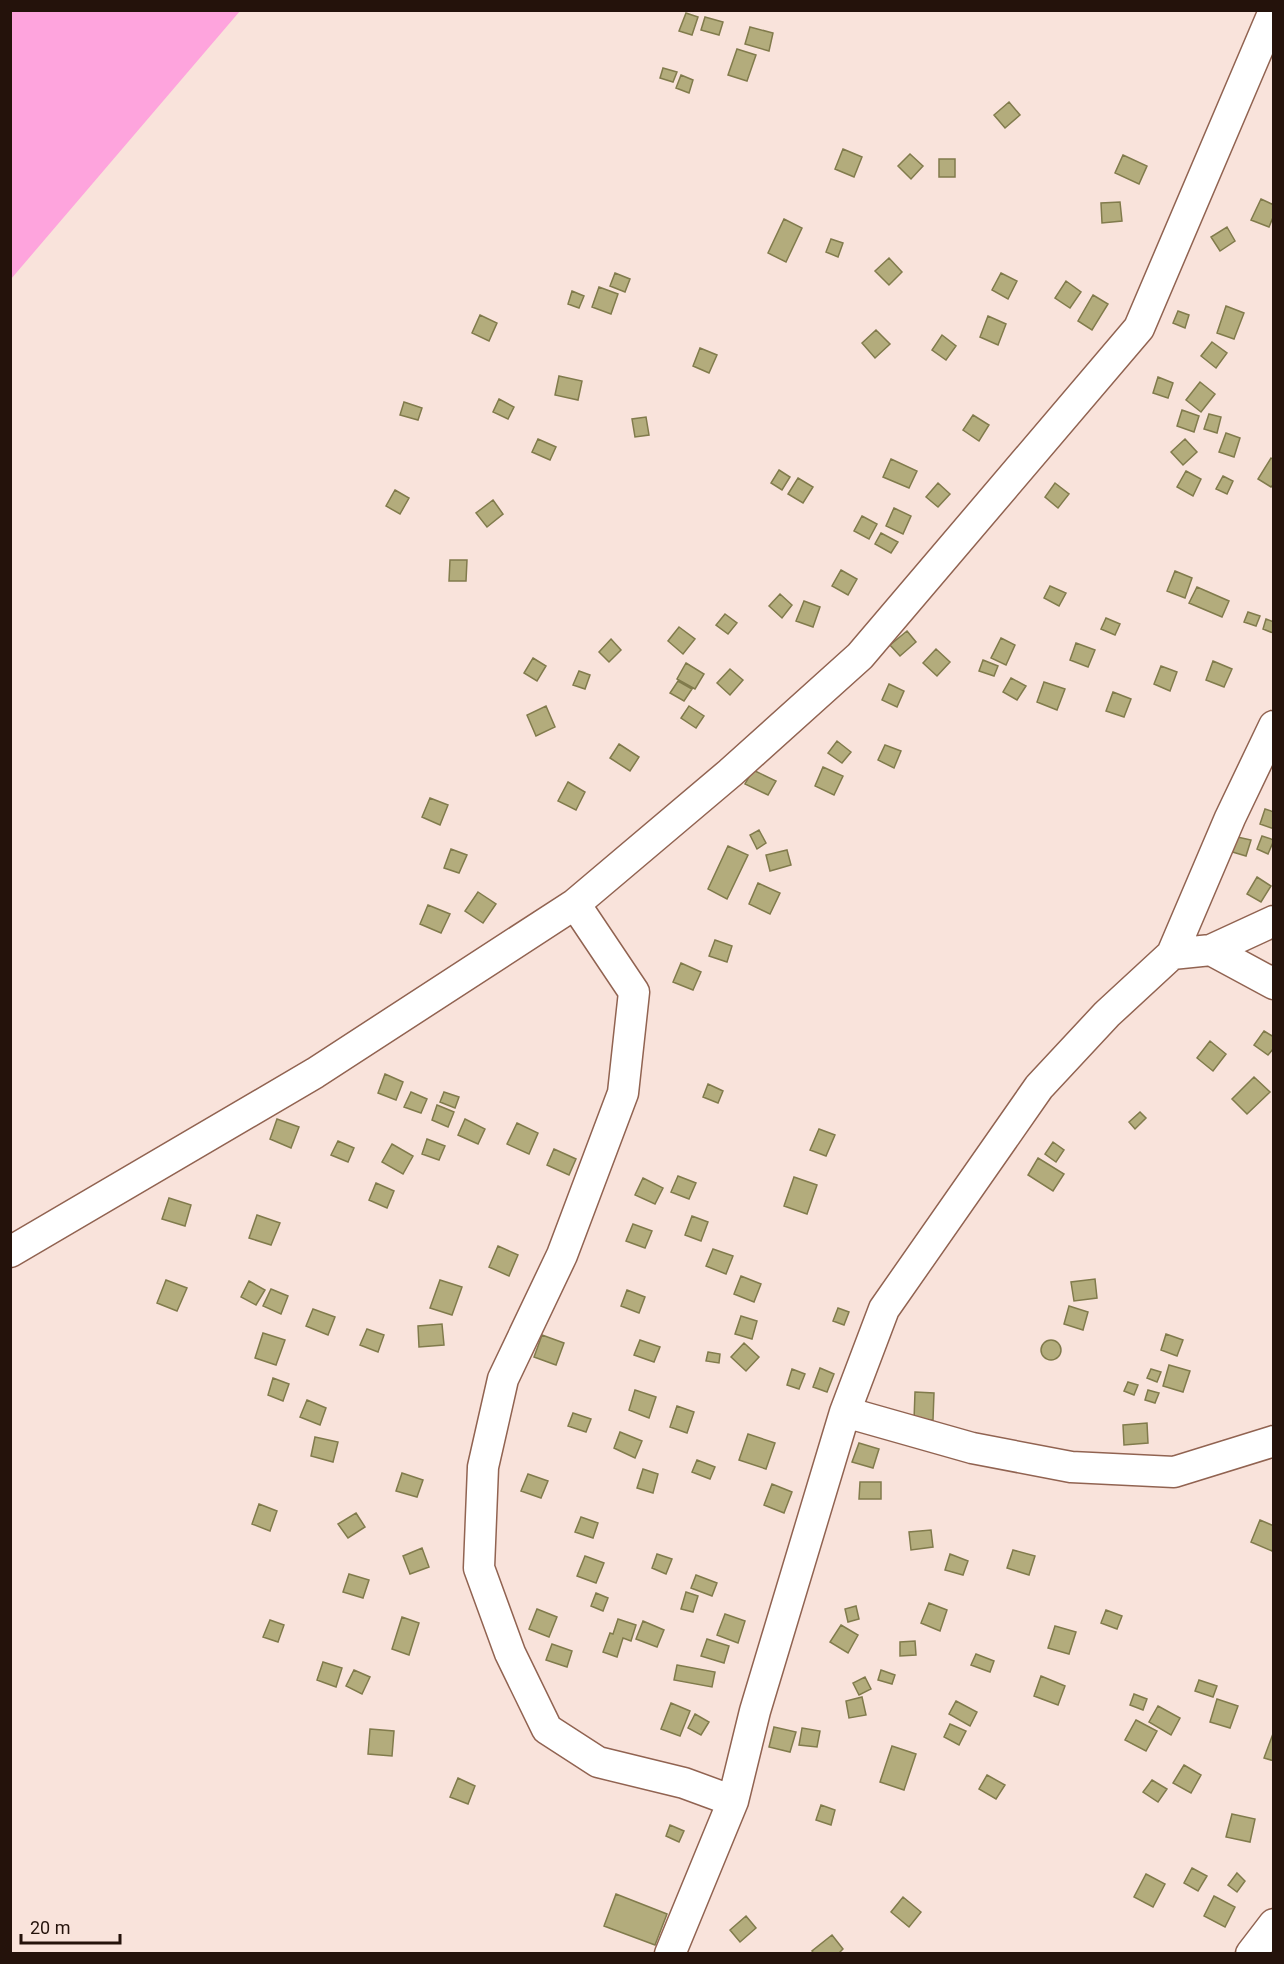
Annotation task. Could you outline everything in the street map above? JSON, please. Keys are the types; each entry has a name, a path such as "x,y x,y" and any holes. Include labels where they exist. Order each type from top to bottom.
{"street":[{"path":"10,1252 315,1073 575,904 730,773 860,656 1139,328 1273,11"},
{"path":"670,1953 733,1801 755,1711 846,1412 884,1309 1039,1087 1107,1014 1172,954 1274,726"},
{"path":"575,904 634,992 623,1093 562,1255 502,1379 483,1467 479,1568 510,1653 547,1729 598,1762 684,1783 733,1801"},
{"path":"1172,954 1211,950 1274,921"},
{"path":"1211,950 1274,984"},
{"path":"846,1412 972,1448 1071,1467 1174,1472 1274,1441"},
{"path":"1251,1953 1274,1924"}],"shaded area":[{"path":"10,11 240,11 11,279"}],"building":[{"path":"686,13 698,17 692,35 679,31"},
{"path":"705,17 723,22 719,35 701,30"},
{"path":"750,27 773,33 769,51 745,44"},
{"path":"737,49 756,55 747,81 728,75"},
{"path":"663,68 677,72 673,82 660,78"},
{"path":"681,75 693,80 689,93 676,88"},
{"path":"1009,102 1020,115 1005,128 994,115"},
{"path":"843,149 862,157 854,177 835,169"},
{"path":"910,154 923,166 911,179 898,166"},
{"path":"1123,155 1147,166 1139,184 1115,173"},
{"path":"939,159 955,159 955,177 939,177"},
{"path":"1261,199 1274,205 1274,215 1269,227 1251,220"},
{"path":"1120,202 1122,221 1102,223 1101,203"},
{"path":"784,219 802,228 786,262 768,253"},
{"path":"1227,227 1235,241 1220,251 1211,237"},
{"path":"831,239 843,243 838,257 826,252"},
{"path":"889,258 902,272 889,285 875,271"},
{"path":"615,273 630,279 625,292 610,286"},
{"path":"1001,273 1017,281 1008,299 992,290"},
{"path":"1066,281 1081,292 1070,308 1055,298"},
{"path":"599,287 618,294 611,314 592,307"},
{"path":"572,291 584,296 579,308 568,304"},
{"path":"1093,295 1108,304 1092,330 1078,321"},
{"path":"1226,306 1244,313 1234,339 1217,333"},
{"path":"1178,311 1189,315 1185,328 1173,323"},
{"path":"480,315 497,323 489,341 472,333"},
{"path":"988,316 1006,324 998,345 980,337"},
{"path":"876,330 890,344 875,358 862,343"},
{"path":"942,335 956,346 946,360 932,350"},
{"path":"1212,342 1227,353 1216,368 1201,356"},
{"path":"700,348 717,355 709,373 693,366"},
{"path":"559,376 582,381 578,400 555,395"},
{"path":"1158,377 1173,383 1168,398 1153,393"},
{"path":"1200,382 1215,394 1201,412 1186,400"},
{"path":"499,399 514,407 508,419 493,412"},
{"path":"404,402 422,408 418,420 400,415"},
{"path":"1182,410 1199,416 1194,432 1177,426"},
{"path":"1209,414 1221,417 1217,433 1204,429"},
{"path":"973,415 989,425 979,441 963,430"},
{"path":"646,417 649,435 635,437 632,419"},
{"path":"1226,433 1240,438 1234,457 1219,452"},
{"path":"538,439 556,447 550,460 532,452"},
{"path":"1185,439 1197,452 1183,465 1171,452"},
{"path":"1271,458 1274,460 1274,484 1271,487 1258,479"},
{"path":"891,459 917,471 909,488 883,477"},
{"path":"779,470 790,477 782,490 771,483"},
{"path":"1186,471 1201,479 1193,496 1177,487"},
{"path":"1223,476 1233,481 1227,494 1216,489"},
{"path":"798,478 813,487 803,503 788,494"},
{"path":"938,483 950,494 938,507 926,497"},
{"path":"1055,483 1069,494 1058,508 1045,497"},
{"path":"395,490 409,498 400,514 386,506"},
{"path":"493,500 503,514 487,527 476,513"},
{"path":"894,508 911,516 903,534 886,526"},
{"path":"862,516 877,524 869,539 854,531"},
{"path":"881,533 898,542 891,553 875,544"},
{"path":"450,560 467,560 466,581 449,581"},
{"path":"841,570 857,579 848,595 832,586"},
{"path":"1175,571 1192,578 1185,598 1167,591"},
{"path":"1050,586 1066,593 1059,606 1044,598"},
{"path":"1197,587 1229,601 1222,617 1189,603"},
{"path":"780,594 792,605 782,618 769,606"},
{"path":"804,601 820,607 813,627 796,621"},
{"path":"1248,612 1260,616 1256,626 1244,622"},
{"path":"725,614 737,623 728,634 716,625"},
{"path":"1106,618 1120,624 1115,635 1101,629"},
{"path":"1266,619 1274,622 1273,633 1263,629"},
{"path":"679,627 695,639 683,654 668,641"},
{"path":"907,631 916,642 900,656 890,645"},
{"path":"1001,638 1015,645 1006,665 991,658"},
{"path":"611,639 621,650 609,662 599,652"},
{"path":"1076,643 1095,650 1088,667 1070,660"},
{"path":"936,649 950,662 937,676 923,663"},
{"path":"533,658 546,666 537,681 524,673"},
{"path":"983,660 998,666 994,676 979,671"},
{"path":"1213,661 1232,669 1224,687 1206,680"},
{"path":"686,663 704,674 695,689 677,679"},
{"path":"1161,666 1177,672 1170,691 1154,684"},
{"path":"730,669 743,680 730,695 717,683"},
{"path":"579,671 590,675 585,689 573,685"},
{"path":"1011,678 1026,686 1017,700 1003,692"},
{"path":"678,681 692,689 684,701 670,693"},
{"path":"1044,682 1065,689 1057,710 1037,702"},
{"path":"889,684 904,691 897,707 882,700"},
{"path":"1113,692 1131,699 1124,717 1106,711"},
{"path":"546,706 555,727 536,736 527,715"},
{"path":"689,706 704,716 696,728 681,718"},
{"path":"837,741 851,752 842,763 828,753"},
{"path":"619,744 639,757 630,771 610,758"},
{"path":"885,745 901,751 894,768 878,760"},
{"path":"823,767 843,776 834,795 815,786"},
{"path":"753,770 776,781 768,795 745,784"},
{"path":"568,782 585,792 576,810 558,801"},
{"path":"430,798 448,805 440,825 422,817"},
{"path":"1265,809 1274,812 1274,829 1260,824"},
{"path":"759,830 766,843 757,849 750,835"},
{"path":"1233,836 1251,840 1246,856 1229,851"},
{"path":"1262,836 1274,840 1268,854 1257,849"},
{"path":"728,846 748,855 727,899 708,889"},
{"path":"451,849 467,855 459,873 444,868"},
{"path":"787,850 791,865 770,871 766,855"},
{"path":"1257,877 1271,886 1261,902 1247,894"},
{"path":"758,883 780,893 770,914 749,904"},
{"path":"478,892 496,904 483,923 465,911"},
{"path":"428,905 450,914 441,933 420,924"},
{"path":"715,940 732,946 727,962 709,956"},
{"path":"681,963 701,972 693,990 673,982"},
{"path":"1264,1031 1274,1037 1274,1048 1268,1055 1254,1045"},
{"path":"1210,1041 1226,1054 1213,1071 1197,1058"},
{"path":"385,1074 403,1082 396,1100 378,1093"},
{"path":"1254,1077 1270,1092 1247,1114 1232,1099"},
{"path":"708,1084 723,1091 718,1103 703,1097"},
{"path":"411,1092 427,1099 421,1113 404,1107"},
{"path":"444,1092 459,1097 455,1108 440,1102"},
{"path":"437,1105 454,1112 448,1127 432,1120"},
{"path":"1140,1112 1146,1118 1135,1129 1129,1122"},
{"path":"277,1119 299,1127 291,1148 270,1139"},
{"path":"465,1119 485,1129 478,1144 458,1135"},
{"path":"517,1123 538,1133 529,1154 507,1144"},
{"path":"819,1129 835,1135 826,1156 810,1150"},
{"path":"427,1139 445,1146 439,1160 422,1154"},
{"path":"338,1141 354,1148 348,1162 331,1155"},
{"path":"1053,1142 1064,1150 1056,1162 1045,1154"},
{"path":"392,1144 413,1156 403,1174 382,1162"},
{"path":"554,1149 576,1159 569,1175 547,1165"},
{"path":"1038,1158 1064,1174 1053,1191 1028,1175"},
{"path":"678,1176 696,1183 689,1199 671,1192"},
{"path":"794,1177 817,1185 807,1214 784,1206"},
{"path":"643,1178 663,1188 655,1204 635,1195"},
{"path":"376,1183 394,1191 387,1208 369,1200"},
{"path":"169,1198 191,1205 185,1226 162,1219"},
{"path":"257,1215 280,1223 271,1245 249,1238"},
{"path":"692,1216 708,1222 701,1241 685,1235"},
{"path":"633,1224 652,1231 645,1248 626,1241"},
{"path":"498,1246 518,1255 509,1276 489,1267"},
{"path":"713,1249 733,1256 726,1274 706,1266"},
{"path":"741,1276 761,1284 754,1302 734,1294"},
{"path":"1095,1279 1097,1298 1074,1301 1071,1282"},
{"path":"166,1280 187,1288 177,1311 157,1303"},
{"path":"440,1280 462,1287 452,1315 430,1308"},
{"path":"249,1281 265,1290 256,1305 241,1297"},
{"path":"271,1289 288,1296 281,1314 263,1306"},
{"path":"627,1290 645,1297 639,1313 621,1306"},
{"path":"1069,1306 1088,1312 1083,1330 1064,1324"},
{"path":"838,1308 849,1312 844,1325 833,1321"},
{"path":"313,1309 335,1317 328,1335 306,1326"},
{"path":"741,1316 757,1321 752,1339 735,1334"},
{"path":"442,1324 444,1345 419,1347 418,1326"},
{"path":"367,1329 384,1335 378,1352 360,1345"},
{"path":"263,1333 285,1340 276,1365 255,1358"},
{"path":"1166,1334 1183,1340 1177,1356 1161,1350"},
{"path":"542,1335 564,1343 556,1365 534,1357"},
{"path":"640,1340 660,1347 654,1362 634,1355"},
{"path":"1051,1340 1058,1343 1061,1350 1058,1357 1051,1360 1044,1357 1041,1350 1044,1343"},
{"path":"744,1343 759,1357 746,1371 731,1357"},
{"path":"708,1352 720,1354 719,1363 706,1361"},
{"path":"1169,1365 1190,1371 1183,1392 1163,1386"},
{"path":"820,1368 834,1374 827,1392 813,1387"},
{"path":"792,1369 805,1374 799,1389 787,1385"},
{"path":"1151,1369 1161,1372 1157,1382 1147,1378"},
{"path":"273,1378 289,1384 283,1401 268,1395"},
{"path":"1128,1382 1138,1385 1134,1395 1124,1391"},
{"path":"635,1390 656,1397 649,1418 629,1410"},
{"path":"1148,1390 1159,1393 1155,1403 1145,1400"},
{"path":"915,1392 934,1393 933,1420 914,1420"},
{"path":"307,1400 326,1408 320,1425 300,1417"},
{"path":"677,1406 694,1412 687,1433 670,1427"},
{"path":"573,1413 591,1419 586,1432 568,1426"},
{"path":"1147,1423 1148,1443 1124,1445 1123,1425"},
{"path":"620,1432 642,1441 635,1458 614,1448"},
{"path":"748,1434 775,1443 766,1469 739,1460"},
{"path":"315,1437 338,1442 333,1462 311,1456"},
{"path":"859,1443 879,1449 873,1468 852,1462"},
{"path":"697,1460 715,1467 710,1479 692,1472"},
{"path":"643,1469 658,1474 653,1493 637,1488"},
{"path":"402,1473 423,1480 417,1497 396,1491"},
{"path":"528,1474 548,1481 541,1498 521,1491"},
{"path":"860,1482 881,1482 881,1499 859,1499"},
{"path":"772,1484 792,1492 784,1513 764,1505"},
{"path":"259,1504 277,1511 270,1531 252,1524"},
{"path":"356,1513 365,1527 348,1538 338,1524"},
{"path":"581,1517 598,1523 593,1538 575,1532"},
{"path":"1260,1520 1274,1526 1272,1551 1251,1542"},
{"path":"931,1530 933,1547 911,1550 909,1532"},
{"path":"422,1548 429,1567 410,1574 403,1556"},
{"path":"1013,1550 1035,1556 1029,1575 1007,1568"},
{"path":"657,1554 672,1559 666,1574 652,1568"},
{"path":"950,1554 968,1561 963,1575 945,1570"},
{"path":"585,1556 604,1563 596,1583 577,1576"},
{"path":"349,1574 369,1580 363,1598 343,1592"},
{"path":"696,1575 717,1583 712,1596 691,1588"},
{"path":"686,1592 698,1596 693,1612 681,1609"},
{"path":"596,1593 608,1598 603,1611 591,1606"},
{"path":"929,1603 947,1610 940,1631 921,1623"},
{"path":"856,1606 859,1619 848,1622 845,1609"},
{"path":"537,1609 557,1617 549,1637 529,1629"},
{"path":"1106,1610 1122,1616 1117,1629 1101,1623"},
{"path":"725,1614 745,1621 738,1643 717,1635"},
{"path":"402,1617 419,1623 409,1655 392,1649"},
{"path":"618,1619 636,1625 631,1641 623,1638 617,1657 603,1652"},
{"path":"270,1620 284,1625 278,1642 263,1637"},
{"path":"643,1621 664,1630 657,1647 636,1639"},
{"path":"841,1625 858,1635 848,1653 830,1642"},
{"path":"1055,1626 1076,1632 1069,1654 1048,1648"},
{"path":"707,1639 729,1646 724,1663 701,1656"},
{"path":"915,1641 916,1655 900,1656 900,1642"},
{"path":"552,1644 572,1651 567,1667 546,1660"},
{"path":"976,1654 994,1661 990,1672 971,1665"},
{"path":"323,1662 342,1668 336,1687 317,1680"},
{"path":"677,1665 715,1672 712,1687 674,1680"},
{"path":"354,1670 370,1677 362,1694 346,1686"},
{"path":"881,1670 895,1675 892,1684 878,1680"},
{"path":"1041,1676 1065,1686 1058,1705 1034,1696"},
{"path":"865,1677 871,1689 859,1695 853,1683"},
{"path":"1199,1680 1217,1686 1213,1697 1195,1691"},
{"path":"1134,1694 1147,1699 1143,1710 1130,1705"},
{"path":"862,1697 866,1715 849,1718 846,1701"},
{"path":"1217,1699 1238,1706 1230,1728 1210,1722"},
{"path":"956,1701 977,1712 970,1726 949,1714"},
{"path":"671,1703 690,1711 680,1736 661,1729"},
{"path":"1158,1706 1180,1718 1171,1735 1149,1722"},
{"path":"695,1714 709,1722 701,1735 688,1728"},
{"path":"1136,1720 1157,1731 1146,1751 1125,1740"},
{"path":"950,1724 966,1731 959,1745 944,1737"},
{"path":"774,1727 796,1732 790,1752 769,1747"},
{"path":"802,1728 820,1731 817,1747 799,1745"},
{"path":"370,1729 394,1731 392,1756 368,1754"},
{"path":"1274,1731 1274,1761 1264,1758"},
{"path":"892,1746 916,1754 904,1790 880,1782"},
{"path":"1184,1765 1201,1775 1191,1793 1173,1783"},
{"path":"987,1775 1005,1785 996,1799 979,1789"},
{"path":"458,1778 475,1786 468,1804 450,1797"},
{"path":"1152,1780 1167,1789 1158,1802 1143,1792"},
{"path":"821,1805 835,1810 831,1825 816,1820"},
{"path":"1232,1814 1255,1819 1250,1842 1226,1837"},
{"path":"670,1825 684,1831 679,1842 666,1836"},
{"path":"1192,1868 1207,1876 1198,1891 1184,1883"},
{"path":"1237,1873 1245,1881 1237,1892 1228,1885"},
{"path":"1146,1874 1165,1884 1153,1907 1134,1897"},
{"path":"616,1894 667,1914 655,1945 604,1926"},
{"path":"1214,1896 1235,1907 1225,1927 1204,1916"},
{"path":"903,1897 921,1912 909,1927 891,1912"},
{"path":"746,1916 756,1928 740,1942 730,1930"},
{"path":"832,1935 843,1949 838,1954 814,1954 812,1951"}]}
